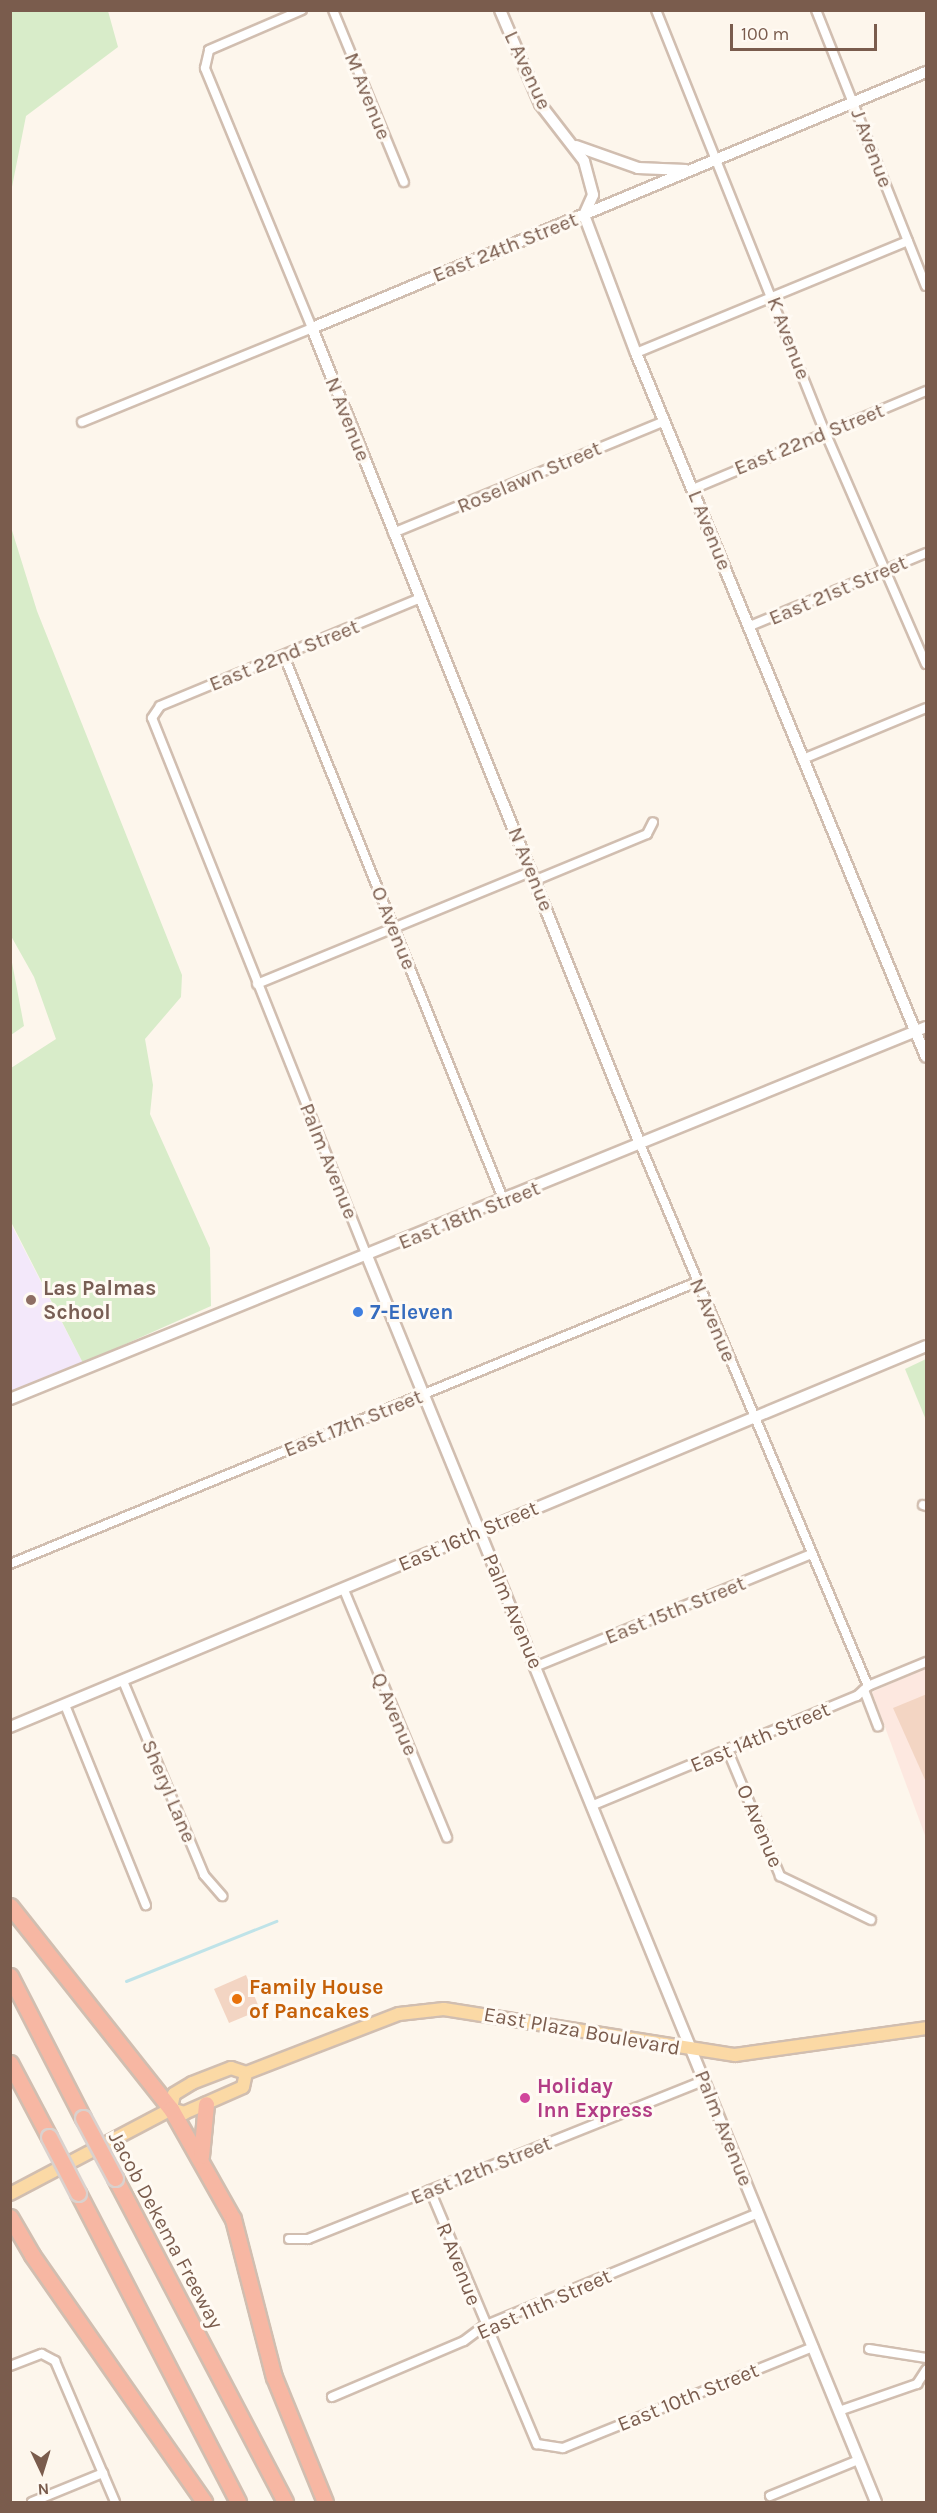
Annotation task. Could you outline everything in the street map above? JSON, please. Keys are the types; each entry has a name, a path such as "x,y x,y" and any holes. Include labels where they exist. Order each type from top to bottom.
{"highway":[{"path":"10,1906 171,2109 233,2218 274,2377 325,2502"},
{"name":"Jacob Dekema Freeway","path":"10,1976 285,2502"},
{"path":"10,2063 238,2502"},
{"path":"201,2159 200,2131 206,2104"},
{"path":"10,2217 32,2255 204,2502"},
{"path":"10,2241 32,2255"}],"main road":[{"name":"East Plaza Boulevard","path":"171,2109 174,2094 192,2083 231,2068 246,2073 399,2014 444,2009 693,2052 768,2052 927,2028"},
{"name":"East Plaza Boulevard","path":"10,2194 171,2109 184,2113 243,2087 246,2073"}],"street":[{"name":"N Avenue","path":"302,10 209,50 205,68 534,876 640,1144 812,1554 866,1688 878,1726"},
{"name":"M Avenue","path":"333,10 404,182"},
{"name":"L Avenue","path":"500,10 540,104 573,144 591,180 593,195 584,215 636,353 927,1057"},
{"name":"K Avenue","path":"656,10 773,297 825,432 888,569 927,664"},
{"name":"J Avenue","path":"816,10 927,286"},
{"name":"East 24th Street","path":"82,422 926,72"},
{"path":"573,144 638,168 689,170"},
{"path":"636,353 908,242"},
{"name":"East 22nd Street","path":"693,489 927,391"},
{"name":"Roselawn Street","path":"393,533 665,421"},
{"name":"East 21st Street","path":"750,626 927,553"},
{"name":"East 22nd Street","path":"152,718 160,706 421,598"},
{"name":"O Avenue","path":"284,656 504,1201"},
{"path":"803,759 927,708"},
{"name":"Palm Avenue","path":"152,718 423,1394 537,1666 591,1806 876,2502"},
{"path":"257,984 394,928 647,834 653,822"},
{"name":"East 18th Street","path":"10,1399 504,1201 927,1027"},
{"name":"East 17th Street","path":"10,1564 697,1282"},
{"name":"East 16th Street","path":"10,1727 344,1590 479,1530 927,1346"},
{"name":"East 15th Street","path":"537,1666 812,1554"},
{"name":"Q Avenue","path":"344,1590 447,1837"},
{"name":"East 14th Street","path":"591,1806 927,1662"},
{"name":"Sheryl Lane","path":"123,1681 204,1875 222,1896"},
{"path":"65,1706 146,1905"},
{"name":"O Avenue","path":"727,1749 780,1876 871,1920"},
{"name":"East 12th Street","path":"289,2239 308,2239 705,2080"},
{"name":"R Avenue","path":"430,2190 530,2437 537,2444 563,2448"},
{"name":"East 11th Street","path":"332,2397 464,2341 484,2326 758,2213"},
{"name":"East 10th Street","path":"563,2448 813,2347"},
{"path":"869,2349 927,2358"},
{"path":"10,2366 33,2356 50,2355 55,2361 115,2502"},
{"path":"839,2411 917,2384 927,2370"},
{"path":"770,2496 858,2460"},
{"path":"32,2502 103,2473"}],"shaded area":[{"name":"Las Palmas School","path":"10,1222 83,1363 11,1392 10,1392"},
{"path":"926,1668 926,1838 872,1692"}],"green space":[{"path":"11,10 108,11 118,47 26,116 11,192"},
{"path":"10,524 37,611 182,975 181,997 145,1039 153,1085 150,1114 210,1248 211,1306 83,1363 11,1222 11,1068 56,1039 34,977 11,936"},
{"path":"10,952 24,1026 11,1035 10,1035"},
{"path":"926,1359 926,1420 905,1369"}],"building":[{"path":"927,1694 927,1782 926,1782 893,1708"},
{"name":"Family House of Pancakes","path":"246,1975 260,2010 229,2023 214,1989"}],"waterway":[{"path":"126,1981 276,1921"}],"place":[{"name":"Las Palmas School","path":"31,1300"},
{"name":"7-Eleven","path":"358,1312"},
{"name":"Family House of Pancakes","path":"237,1999"},
{"name":"Holiday Inn Express","path":"525,2098"}]}
